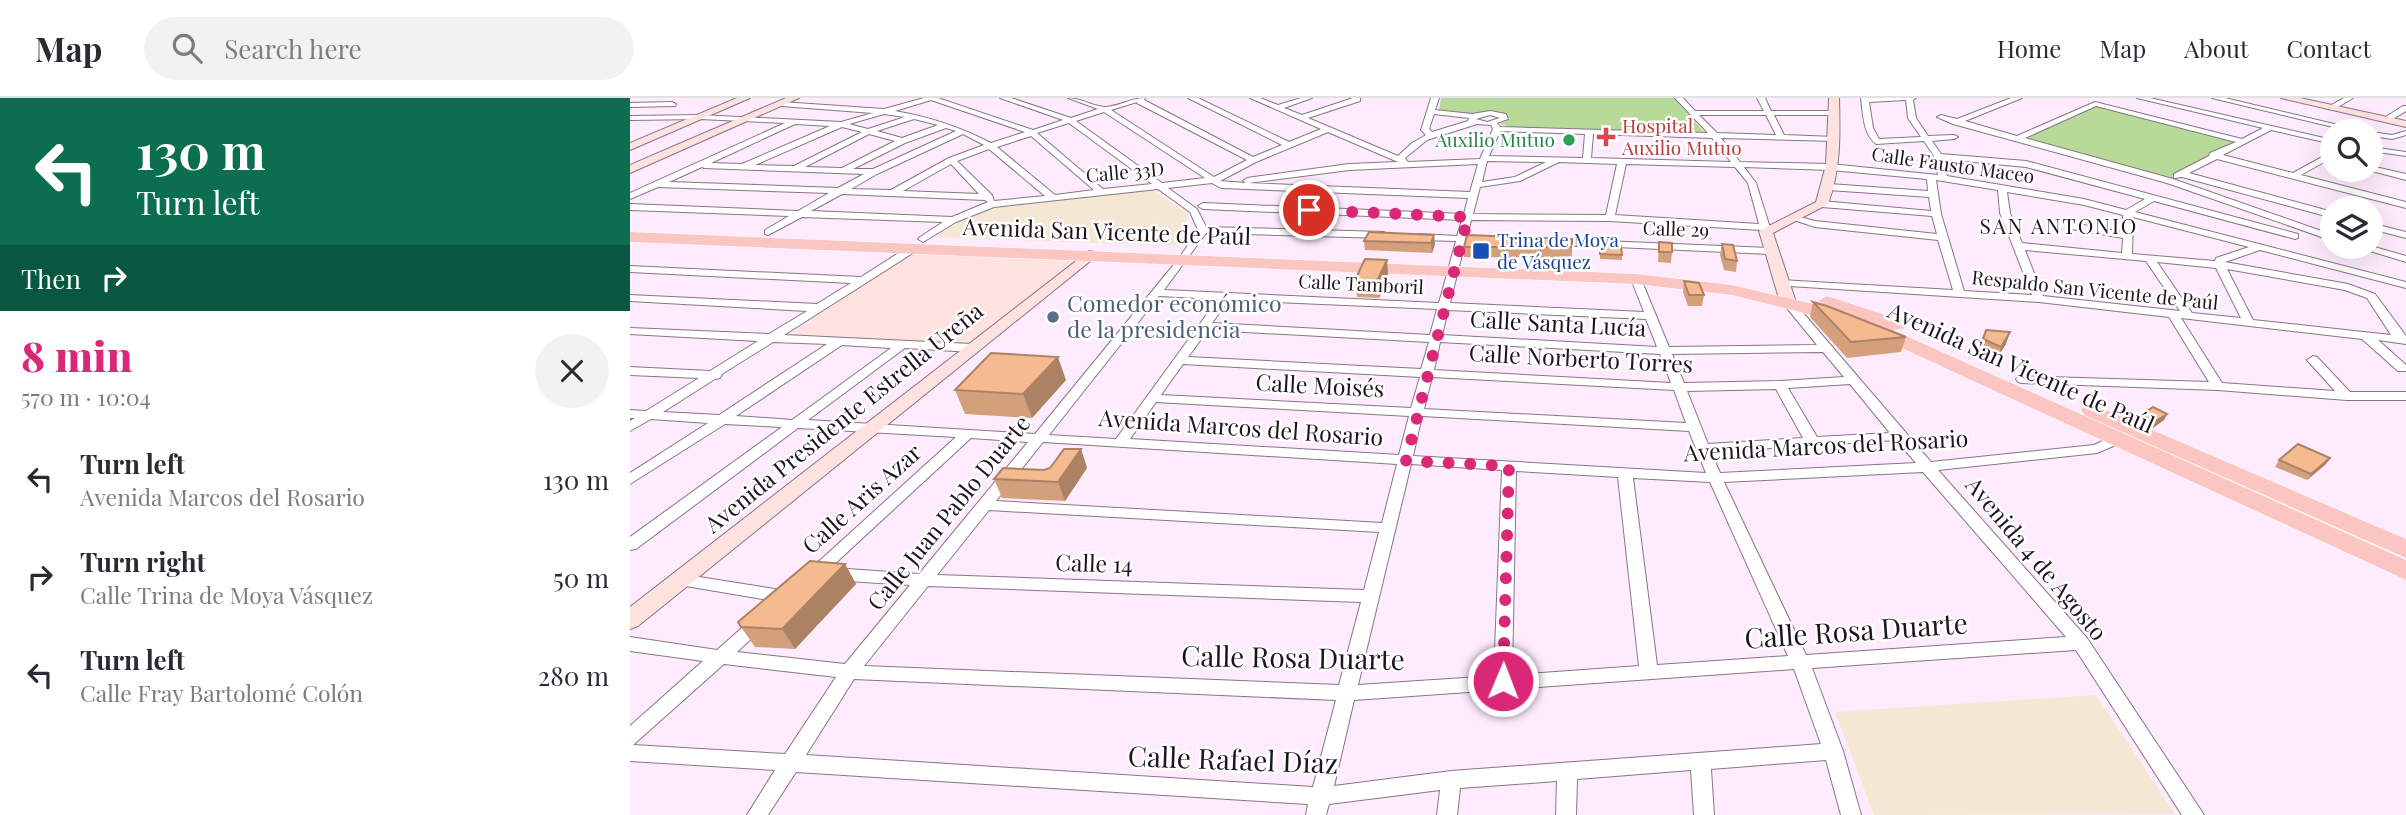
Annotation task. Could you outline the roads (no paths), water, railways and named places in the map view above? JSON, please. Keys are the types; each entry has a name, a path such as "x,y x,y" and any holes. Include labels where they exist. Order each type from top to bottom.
{"main road":[{"path":"630,147 745,98"},
{"path":"630,169 794,98"},
{"path":"1766,229 1796,219 1822,204 1829,187 1835,139 1834,98"},
{"path":"2286,98 2406,124"},
{"name":"Avenida San Vicente de Paúl","path":"630,228 768,232 1089,255 1187,255"},
{"name":"Avenida 4 de Agosto","path":"1766,229 1770,251 1784,291"},
{"name":"Avenida San Vicente de Paúl","path":"630,237 918,244 1453,267 1784,291 2120,439 2406,571"},
{"name":"Avenida Presidente Estrella Ureña","path":"630,620 1089,255"},
{"name":"Avenida San Vicente de Paúl","path":"1453,267 1673,272 1734,279 1784,291 1891,323 2406,549"}],"street":[{"path":"631,105 649,98"},
{"path":"745,166 841,124 931,98 1031,132 1101,192"},
{"path":"1004,98 1070,120 1161,187 1199,209 1468,217 1610,218 1766,229"},
{"path":"1017,101 1028,98"},
{"path":"1073,98 1104,109 1216,189 1475,190 1517,179 1558,160"},
{"path":"891,193 952,160 1141,98 1140,101 1253,160"},
{"path":"1192,98 1288,145"},
{"path":"1254,98 1403,161 1409,148 1430,134 1474,119"},
{"path":"1277,108 1308,98"},
{"path":"1430,134 1425,130 1435,98"},
{"name":"Avenida 4 de Agosto","path":"1679,98 1714,135 1756,192 1766,229"},
{"path":"1761,98 1781,137"},
{"path":"1943,178 1938,156 1928,140 1912,118 1911,98 1865,99 1869,128 1876,142 1928,140 1954,137"},
{"path":"1956,122 2018,98"},
{"path":"2141,98 2320,139"},
{"path":"2216,98 2320,122"},
{"path":"2249,106 2270,98"},
{"path":"2330,108 2349,98"},
{"path":"1301,118 1357,99"},
{"path":"867,108 876,103"},
{"path":"631,105 672,104"},
{"path":"781,104 867,108 963,131 990,146 1051,196"},
{"path":"2016,139 2095,104 2242,141"},
{"path":"630,196 826,106"},
{"path":"2385,120 2406,108"},
{"path":"1432,112 1474,119 1495,126 1589,132 1835,139"},
{"path":"1693,113 1835,113"},
{"path":"630,121 645,118 701,117 841,124 902,141"},
{"path":"796,168 870,131 912,117"},
{"path":"1941,117 2170,181 2320,234"},
{"path":"845,170 902,141 943,126"},
{"path":"1318,805 1453,267 1470,239 1468,217 1483,159 1495,126"},
{"path":"2170,181 2213,155 2269,128"},
{"name":"Calle 33D","path":"630,428 821,308 953,220 990,201 1161,187 1216,189 1253,160 1328,129"},
{"path":"768,232 874,172 963,131"},
{"path":"1587,160 1589,132"},
{"path":"2383,137 2406,134"},
{"path":"2383,151 2406,154"},
{"path":"2213,155 2406,205"},
{"path":"1938,156 2026,164 2295,236"},
{"path":"952,160 990,201"},
{"name":"Calle Fausto Maceo","path":"1216,189 1307,171 1403,161 1587,160 1831,167 1931,176 2084,202 2406,285"},
{"path":"1610,218 1622,161"},
{"path":"2294,176 2320,162"},
{"path":"699,165 874,172"},
{"path":"2383,171 2406,177"},
{"path":"2180,174 2320,212"},
{"path":"1931,176 1936,214 1959,294"},
{"path":"656,184 891,193 990,201"},
{"path":"1829,187 1932,194"},
{"path":"2002,187 2005,213 2039,299"},
{"path":"1199,209 1216,189"},
{"path":"2127,257 2128,213 2152,198"},
{"path":"1822,204 1936,214"},
{"path":"630,207 953,220"},
{"path":"1199,209 1203,230 1391,236"},
{"path":"1796,219 1815,225 1942,237"},
{"path":"2071,226 2127,236"},
{"path":"2383,229 2406,235"},
{"name":"Calle Juan Pablo Duarte","path":"757,815 849,672 1187,255 1203,230"},
{"path":"2250,324 2220,265 2220,260 2259,247 2272,247 2308,231"},
{"path":"1403,236 1470,239"},
{"name":"Calle 29","path":"1543,241 1770,251"},
{"path":"2017,246 2220,265 2360,290 2371,296 2403,340"},
{"path":"2383,253 2406,259"},
{"path":"2150,260 2189,317"},
{"path":"630,269 864,280"},
{"path":"1636,279 1648,316 1666,351 1715,478 1801,664 1833,751 1851,815"},
{"name":"Avenida 4 de Agosto","path":"1784,291 1826,348 1900,436 2081,643 2194,815"},
{"name":"Respaldo San Vicente de Paúl","path":"1784,291 1959,294 2039,299 2403,340"},
{"name":"Calle Tamboril","path":"1156,293 1648,316"},
{"path":"1120,443 1226,296"},
{"path":"630,298 821,308"},
{"path":"2174,316 2218,386"},
{"name":"Calle Santa Lucía","path":"1204,326 1666,351 1826,348"},
{"path":"630,331 972,348"},
{"path":"2366,336 2402,368"},
{"path":"630,481 842,340"},
{"path":"630,545 797,425 905,343"},
{"name":"Calle Norberto Torres","path":"1180,360 1680,387 1855,380"},
{"path":"2313,360 2347,396"},
{"path":"630,371 716,375"},
{"path":"2022,379 2218,386 2347,396 2406,396"},
{"path":"1780,385 1812,441"},
{"name":"Calle Moisés","path":"1153,398 1695,427"},
{"name":"Avenida Marcos del Rosario","path":"630,414 1715,478 1927,467 2079,452 2097,449 2138,430"},
{"name":"Calle Aris Azar","path":"630,738 968,434"},
{"path":"1703,449 1900,436"},
{"path":"1503,681 1509,466"},
{"path":"1625,472 1649,672"},
{"path":"984,505 1389,528"},
{"name":"Calle 14","path":"815,572 922,580 1371,596"},
{"path":"680,580 787,597"},
{"name":"Calle Rosa Duarte","path":"630,644 849,672 1347,692 1801,664 2081,643"},
{"name":"Calle Rafael Díaz","path":"630,753 1318,805 1451,780 1833,751"},
{"path":"1700,761 1704,815"},
{"path":"1566,815 1567,771"},
{"path":"1447,815 1451,780"}],"place":[{"name":"Hospital Auxilio Mutuo","path":"1606,137"},
{"name":"Auxilio Mutuo","path":"1569,140"},
{"name":"Trina de Moya de Vásquez","path":"1481,251"},
{"name":"Comedor económico de la presidencia","path":"1053,317"}],"district":[{"name":"SAN ANTONIO","path":"2059,227"}]}
